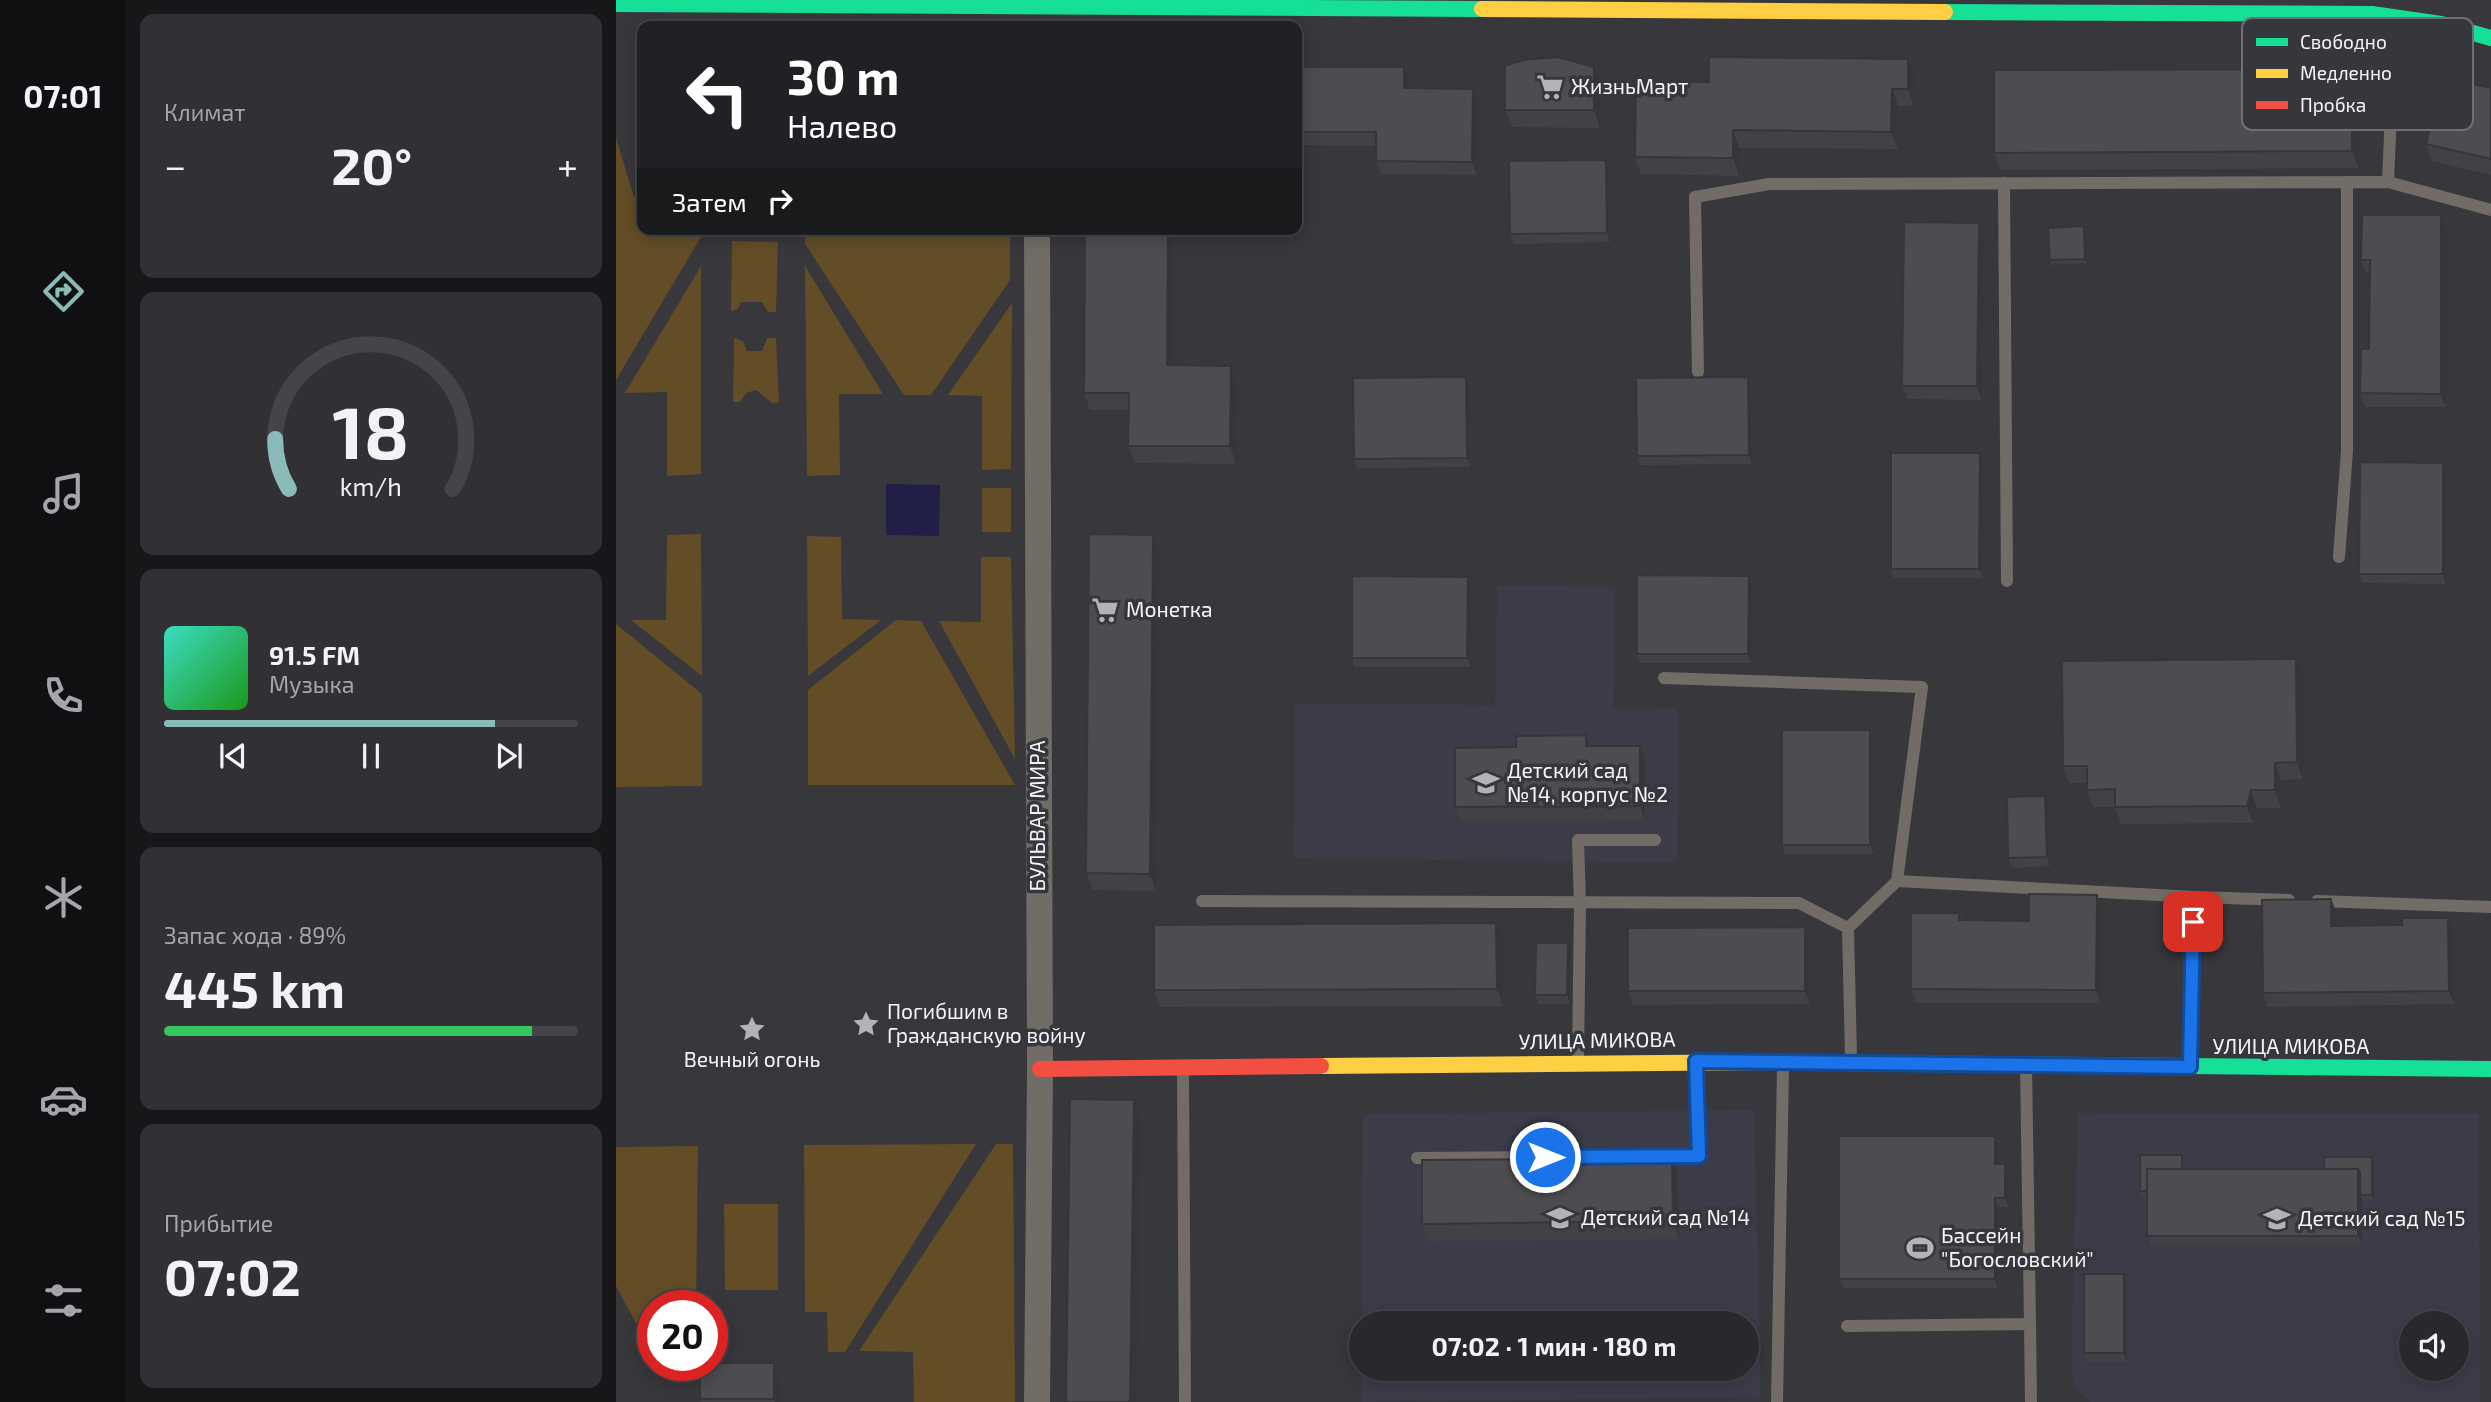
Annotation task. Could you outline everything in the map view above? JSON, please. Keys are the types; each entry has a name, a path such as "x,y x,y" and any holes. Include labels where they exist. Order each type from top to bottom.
{"street":[{"path":"616,4 1040,11 1118,4 2142,12 2403,18"},
{"path":"2473,34 2491,38"},
{"name":"БУЛЬВАР МИРА","path":"1037,235 1040,1069 1037,1402"},
{"name":"УЛИЦА МИКОВА","path":"1040,1069 1696,1061 2491,1069"}],"lane":[{"path":"2388,182 2390,130"},
{"path":"2339,557 2347,451 2347,182"},
{"path":"1698,372 1695,197 1769,184 2388,182 2491,210"},
{"path":"2004,183 2007,581"},
{"path":"1664,678 1922,687 1897,881 1849,928 1851,1061"},
{"path":"1577,1063 1580,903 1578,840 1655,840"},
{"path":"1897,881 2194,897 2491,907"},
{"path":"2190,1067 2194,897"},
{"path":"1202,901 1799,903 1849,928"},
{"path":"1417,1158 1699,1156 1696,1061"},
{"path":"1777,1402 1783,1062"},
{"path":"2026,1065 2031,1402"},
{"path":"1183,1069 1185,1402"},
{"path":"1847,1326 2030,1324"}],"shaded area":[{"path":"616,138 634,197 637,197 637,235 701,237 616,380"},
{"path":"805,235 1010,235 1010,280 931,395 904,395 805,244"},
{"path":"732,241 778,242 776,312 768,312 762,302 741,302 738,309 731,311"},
{"path":"701,266 701,474 667,476 667,392 625,393"},
{"path":"805,266 883,394 839,394 840,475 807,476"},
{"path":"1012,303 1011,469 982,470 982,396 948,395"},
{"path":"734,338 743,341 747,351 762,351 767,338 776,338 779,402 772,403 756,390 746,393 740,402 733,402"},
{"path":"886,484 940,485 939,536 886,535"},
{"path":"982,488 1011,488 1011,532 982,532"},
{"path":"701,534 702,676 631,620 666,620 667,535"},
{"path":"807,536 841,537 842,619 881,620 808,676"},
{"path":"981,557 1011,557 1015,759 939,621 981,622"},
{"name":"Детский сад №14, корпус №2","path":"1497,586 1615,587 1613,707 1678,708 1677,862 1294,859 1295,703 1495,705"},
{"path":"896,620 921,621 1015,785 808,785 808,690"},
{"path":"616,624 702,694 702,786 616,787"},
{"name":"Детский сад №14","path":"1754,1110 1759,1311 1362,1311 1363,1114"},
{"name":"Детский сад №15","path":"2078,1113 2479,1114 2480,1402 2091,1402 2076,1389 2071,1364"},
{"path":"976,1144 845,1352 828,1352 827,1312 805,1312 804,1145"},
{"path":"996,1144 1013,1144 1015,1402 914,1402 913,1352 859,1351"},
{"path":"698,1146 696,1290 637,1290 637,1325 616,1286 616,1147"},
{"path":"724,1204 778,1204 778,1290 725,1290"},
{"name":"Детский сад №14","path":"1759,1315 1761,1397 1362,1402 1362,1381 1759,1381"}],"building":[{"path":"1557,57 1594,67 1594,110 1505,110 1505,66 1523,60"},
{"path":"1709,57 1908,59 1908,89 1892,89 1891,132 1733,130 1733,158 1635,157 1636,81 1709,82"},
{"path":"1302,67 1404,67 1404,88 1473,89 1472,162 1376,161 1376,132 1302,132"},
{"path":"2242,69 2242,130 2352,130 2352,151 1994,153 1994,70"},
{"path":"2473,84 2491,88 2491,159 2426,144 2429,130 2473,130"},
{"path":"1606,160 1607,233 1510,234 1509,161"},
{"path":"2362,215 2441,215 2441,394 2360,393 2361,349 2369,349 2370,260 2361,260"},
{"path":"1904,222 1979,223 1977,386 1902,386"},
{"path":"2084,226 2085,259 2050,260 2048,228"},
{"path":"1085,235 1168,235 1167,365 1231,366 1230,446 1128,446 1129,393 1084,393"},
{"path":"1466,377 1467,458 1354,459 1353,378"},
{"path":"1748,377 1749,455 1637,456 1636,378"},
{"path":"1891,453 1980,453 1979,569 1891,569"},
{"path":"2360,462 2443,463 2443,574 2359,574"},
{"path":"1089,534 1153,535 1150,874 1086,873"},
{"path":"1637,575 1749,576 1748,654 1637,654"},
{"path":"1352,576 1468,577 1467,658 1352,658"},
{"path":"2296,659 2297,762 2275,763 2275,790 2251,790 2247,806 2115,807 2115,789 2087,790 2087,766 2063,766 2062,661"},
{"path":"1782,730 1870,730 1870,845 1782,845"},
{"path":"1586,735 1586,746 1640,746 1640,806 1455,807 1455,748 1516,747 1516,736"},
{"path":"2045,796 2047,857 2008,858 2007,797"},
{"path":"2029,894 2097,895 2096,990 1911,989 1911,913 1959,913 1959,920 2029,921"},
{"path":"2331,899 2331,926 2402,925 2402,918 2448,918 2449,991 2263,993 2262,900"},
{"path":"1496,923 1497,989 1154,990 1154,925"},
{"path":"1805,927 1805,991 1628,991 1628,928"},
{"path":"1536,943 1568,943 1567,995 1535,995"},
{"path":"1070,1099 1134,1100 1130,1402 1066,1402"},
{"name":"Бассейн \"Богословский\"","path":"1839,1136 1995,1136 1995,1164 2005,1164 2005,1198 1995,1198 1995,1279 1839,1279"},
{"path":"2140,1155 2182,1155 2182,1169 2147,1169 2147,1191 2140,1191"},
{"path":"2324,1157 2372,1157 2372,1195 2360,1195 2358,1169 2324,1169"},
{"path":"1672,1158 1673,1221 1422,1224 1422,1160"},
{"path":"2147,1169 2358,1169 2358,1236 2147,1236"},
{"path":"2084,1274 2124,1274 2124,1353 2084,1353"},
{"path":"728,1363 774,1363 774,1399 700,1399 700,1381 728,1381"}],"traffic: fast":[{"path":"616,4 1482,9"},
{"path":"1945,12 2372,14 2400,18"},
{"path":"2473,33 2491,38"},
{"path":"1772,1062 2491,1069"}],"traffic: slow":[{"path":"1482,9 1945,12"},
{"path":"1321,1066 1772,1062"}],"traffic: jam":[{"path":"1040,1069 1321,1066"}],"place":[{"name":"ЖизньМарт","path":"1550,87"},
{"name":"Монетка","path":"1105,610"},
{"name":"Детский сад №14, корпус №2","path":"1486,783"},
{"name":"Погибшим в Гражданскую войну","path":"866,1024"},
{"name":"Вечный огонь","path":"752,1029"},
{"name":"Детский сад №14","path":"1560,1218"},
{"name":"Детский сад №15","path":"2277,1219"},
{"name":"Бассейн \"Богословский\"","path":"1920,1248"}],"route":[{"path":"1545,1157 1699,1156 1696,1061 2190,1067 2193,922"}]}
